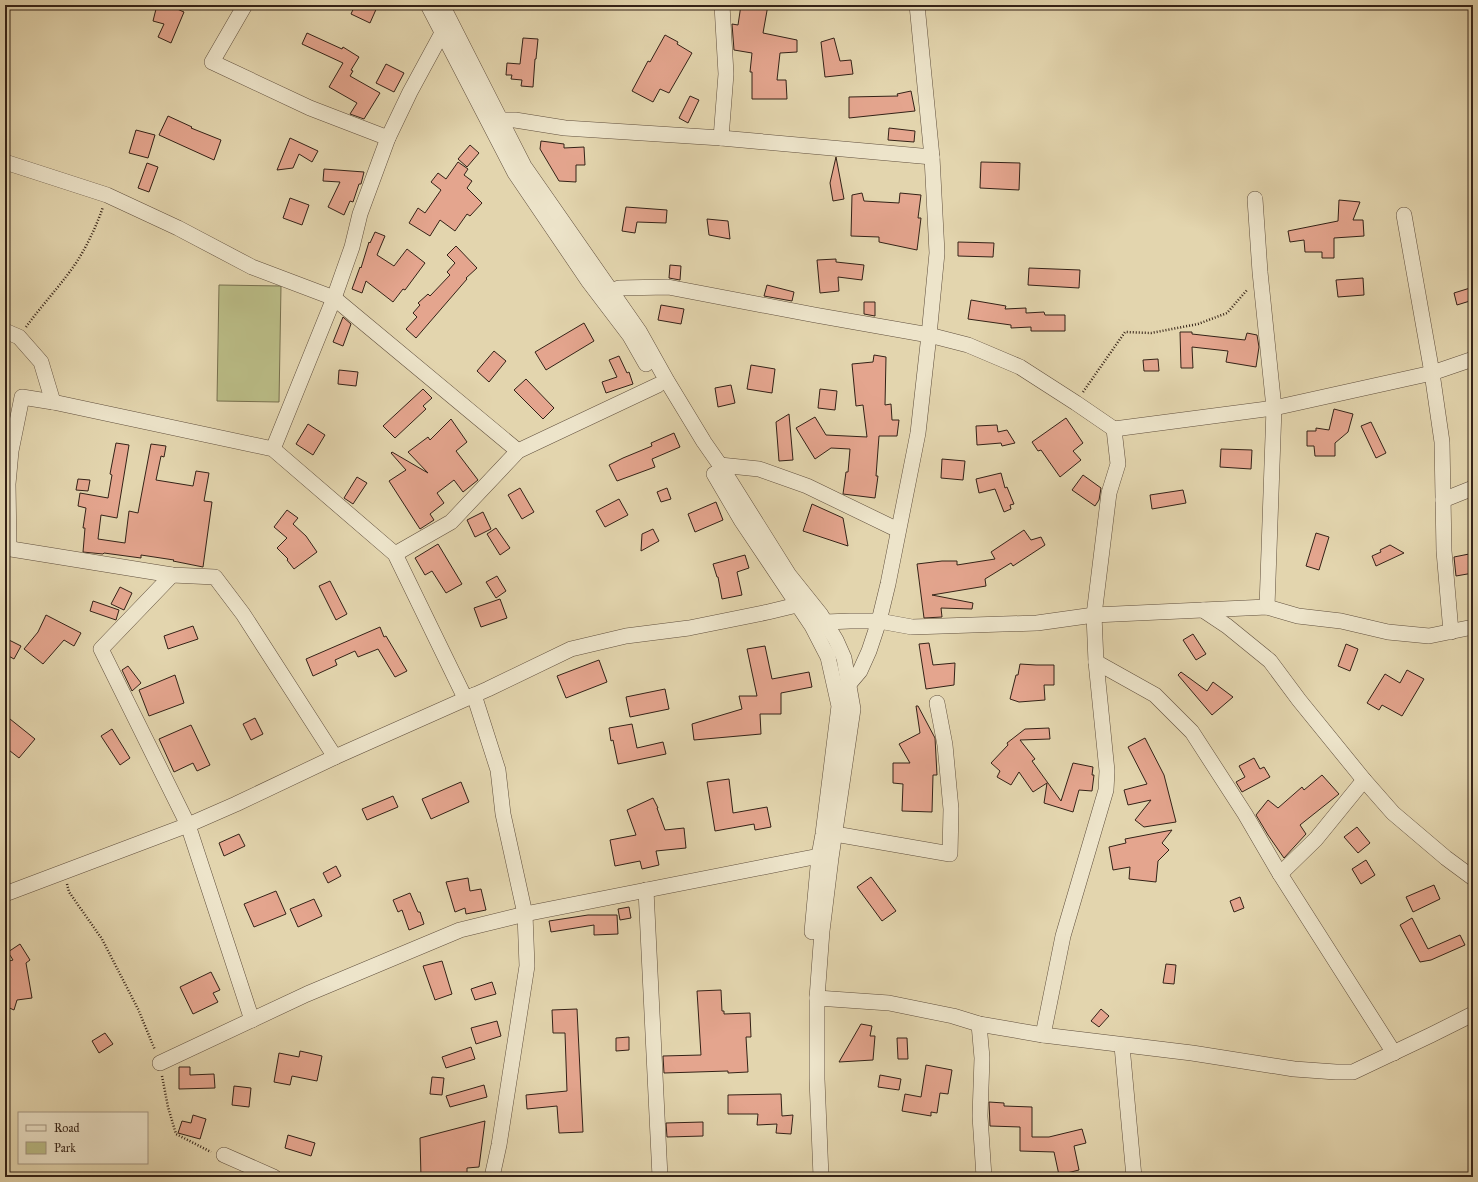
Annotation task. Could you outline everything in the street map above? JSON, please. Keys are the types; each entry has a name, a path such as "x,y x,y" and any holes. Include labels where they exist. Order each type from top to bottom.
{"street":[{"path":"245,5 212,62 310,108 388,138"},
{"path":"428,5 515,173 589,282 630,336 658,385 722,487 740,520 797,605 836,640 844,658 850,684 853,708 822,931 817,998 821,1177"},
{"path":"722,5 726,74 722,138"},
{"path":"850,684 860,671 869,651 888,584 918,433 930,335 937,253 932,157 917,5"},
{"path":"445,7 524,166 639,331 704,442 789,574 821,614 819,624 839,706 819,856 807,998 811,1177"},
{"path":"273,449 334,298 352,247 360,214 388,138 410,92 442,33"},
{"path":"501,120 515,120 565,128 722,138 932,157"},
{"path":"5,162 107,195 178,228 252,267 334,298 518,451"},
{"path":"1255,199 1260,272 1274,408 1267,607"},
{"path":"1404,215 1432,373 1442,442 1444,550 1451,632"},
{"path":"611,291 619,288 668,287 930,335 968,345 1020,367 1114,429 1274,408 1432,373 1473,359"},
{"path":"5,331 19,337 41,362 53,402"},
{"path":"395,554 451,522 518,451 658,385"},
{"path":"335,757 243,614 215,577 172,575 7,548 8,484 11,451 22,396 273,449 395,554 469,697 498,770 503,814 525,914 527,966 499,1145 492,1177"},
{"path":"1043,1035 1063,936 1106,790 1107,771 1096,662 1094,615 1109,493 1118,464 1114,429"},
{"path":"720,465 759,469 807,486 898,530"},
{"path":"1443,500 1473,488"},
{"path":"172,575 101,649 188,825 252,1020"},
{"path":"5,894 188,825 572,649 626,636 689,628 797,605"},
{"path":"819,624 878,621 912,627 1037,623 1094,615 1267,607 1298,616 1341,621 1388,632 1429,636 1473,627"},
{"path":"1204,610 1227,626 1270,661 1299,700 1364,780 1394,813 1446,858 1473,878"},
{"path":"1096,662 1155,695 1192,732 1394,1053"},
{"path":"835,834 950,854 951,810 945,745 937,703"},
{"path":"1280,874 1316,839 1364,780"},
{"path":"160,1062 307,994 460,930 525,914 819,856"},
{"path":"646,890 660,1177"},
{"path":"817,998 889,1004 953,1016 979,1024 1043,1035 1122,1046 1192,1053 1294,1069 1347,1072 1353,1072 1473,1014"},
{"path":"979,1024 982,1058 980,1116 984,1177"},
{"path":"1122,1046 1125,1063 1134,1177"},
{"path":"224,1155 274,1177"}],"path":[{"path":"19,337 40,307 75,264 95,229 107,195"},
{"path":"1076,403 1126,332 1151,333 1198,324 1227,313 1244,294 1260,272"},
{"path":"64,872 69,892 102,939 138,1009 160,1062 168,1107 176,1134 208,1151 224,1155"}],"green space":[{"path":"219,285 281,286 279,402 217,401"}],"building":[{"path":"157,5 168,5 184,12 171,43 158,37 164,24 153,21"},
{"path":"355,5 378,5 370,23 351,14"},
{"path":"741,5 768,5 763,33 797,40 797,52 780,53 777,80 786,80 787,99 752,99 752,72 750,72 752,53 734,50 732,24 738,25"},
{"path":"307,33 342,49 343,47 359,57 351,70 353,71 350,76 380,93 364,119 350,114 357,103 329,87 343,63 302,44"},
{"path":"665,35 678,42 677,44 692,53 669,93 660,89 653,102 632,91 648,61 650,62"},
{"path":"523,38 538,39 533,87 521,86 522,80 511,79 512,75 506,75 507,63 520,64"},
{"path":"834,38 840,61 851,60 853,74 825,77 821,42"},
{"path":"386,64 404,73 394,92 376,83"},
{"path":"911,91 915,111 849,118 849,97 898,96 897,94"},
{"path":"690,96 699,100 688,123 679,118"},
{"path":"168,116 192,127 191,128 221,140 214,160 159,135"},
{"path":"889,128 915,131 914,142 888,140"},
{"path":"136,130 155,135 148,158 129,153"},
{"path":"290,138 318,151 312,162 299,154 293,168 277,170"},
{"path":"541,141 564,144 564,148 584,147 585,165 576,165 576,182 559,181 540,149"},
{"path":"470,145 479,153 467,167 458,159"},
{"path":"836,157 844,199 833,201 830,183"},
{"path":"458,162 468,169 464,175 472,181 467,188 482,203 470,216 467,214 455,231 440,220 430,236 409,223 418,208 425,213 441,190 431,182 438,173 446,179"},
{"path":"981,162 1020,163 1019,190 980,188"},
{"path":"147,163 158,167 149,192 138,188"},
{"path":"324,169 364,172 361,184 359,184 353,202 350,201 344,215 328,207 340,182 323,181"},
{"path":"862,193 864,201 899,203 900,193 921,195 918,218 921,218 917,250 879,242 879,237 851,236 852,195"},
{"path":"290,198 309,205 302,225 283,218"},
{"path":"1339,200 1360,202 1353,220 1363,220 1364,236 1334,238 1334,258 1322,258 1322,252 1305,252 1304,240 1290,242 1288,231 1338,221"},
{"path":"626,207 667,210 666,223 637,222 635,233 622,231"},
{"path":"707,219 728,221 730,239 709,235"},
{"path":"375,232 385,236 377,255 394,266 407,249 425,263 405,290 403,289 393,302 366,281 362,293 352,289 360,267 361,268 369,242 370,243"},
{"path":"958,242 994,243 993,257 958,256"},
{"path":"456,246 477,268 466,278 467,279 416,338 406,329 417,317 413,313 420,305 418,303 428,294 430,296 450,275 447,272 455,263 447,255"},
{"path":"836,259 836,262 864,265 862,280 838,277 839,291 820,293 817,260"},
{"path":"670,265 681,266 680,280 669,278"},
{"path":"1029,268 1080,270 1079,288 1028,285"},
{"path":"1363,278 1364,295 1338,297 1336,280"},
{"path":"767,285 794,292 792,301 764,296"},
{"path":"1470,288 1473,300 1457,305 1454,293"},
{"path":"971,300 1006,306 1005,309 1026,308 1026,313 1044,312 1045,315 1065,315 1065,331 1031,331 1031,327 1011,328 1011,325 968,319"},
{"path":"864,302 875,302 875,316 864,314"},
{"path":"661,305 684,309 681,324 658,320"},
{"path":"343,317 351,324 343,346 333,342"},
{"path":"584,323 594,341 546,370 535,352"},
{"path":"1180,332 1192,332 1192,334 1245,340 1247,333 1257,335 1259,347 1256,367 1226,362 1228,351 1192,347 1193,368 1181,368"},
{"path":"494,351 506,361 489,382 477,371"},
{"path":"874,355 886,357 885,405 891,404 892,420 899,420 897,436 879,436 876,476 878,476 875,498 843,494 846,472 848,472 850,449 831,448 815,459 796,428 815,417 826,435 867,437 863,405 856,406 852,364 873,362"},
{"path":"619,356 627,373 629,372 633,384 606,393 602,382 617,377 609,360"},
{"path":"1158,359 1159,371 1144,371 1143,360"},
{"path":"751,365 775,369 772,393 747,389"},
{"path":"339,370 358,372 356,386 338,384"},
{"path":"526,379 554,408 543,419 514,390"},
{"path":"731,385 735,403 718,407 715,388"},
{"path":"423,389 432,398 423,406 426,409 395,438 383,426"},
{"path":"820,389 837,391 835,410 818,408"},
{"path":"1334,409 1353,414 1348,432 1335,443 1335,456 1315,456 1314,446 1307,446 1307,431 1316,431 1316,428 1329,430"},
{"path":"789,414 793,460 779,461 776,422"},
{"path":"1066,418 1083,443 1073,451 1081,460 1060,477 1041,450 1038,451 1032,442"},
{"path":"451,419 467,442 456,451 478,480 463,492 454,480 437,493 444,503 430,514 434,520 420,529 389,481 406,470 391,453 392,452 428,473 408,452 428,437 430,440"},
{"path":"1371,422 1386,453 1376,458 1361,426"},
{"path":"308,424 325,435 313,455 296,444"},
{"path":"997,425 998,432 1007,430 1015,443 1002,446 1001,443 977,445 976,426"},
{"path":"674,433 680,447 652,459 655,467 617,481 609,465 652,446 651,443"},
{"path":"116,443 129,445 117,518 101,515 98,539 125,543 129,511 138,513 151,444 166,446 164,457 161,456 156,480 193,486 196,471 209,473 204,501 212,502 203,567 173,561 174,560 141,555 141,558 83,552 85,528 83,528 86,508 78,506 80,493 108,498 112,475 110,474"},
{"path":"1221,449 1252,450 1251,469 1220,467"},
{"path":"942,459 965,461 963,480 941,478"},
{"path":"1001,473 1005,488 1007,487 1014,504 1010,505 1011,509 1004,512 995,489 979,493 976,479"},
{"path":"1083,475 1101,488 1099,500 1095,506 1072,490"},
{"path":"357,477 367,483 353,504 344,498"},
{"path":"78,479 90,480 88,491 76,490"},
{"path":"520,488 534,512 522,519 508,495"},
{"path":"667,488 671,499 661,502 657,492"},
{"path":"1183,490 1186,503 1152,509 1150,495"},
{"path":"619,499 628,515 605,527 596,511"},
{"path":"716,502 723,520 695,532 688,514"},
{"path":"812,504 843,518 848,546 803,531"},
{"path":"287,510 298,518 293,524 306,536 317,552 294,569 287,560 288,559 277,548 287,538 274,527"},
{"path":"483,512 491,529 475,537 467,520"},
{"path":"496,528 510,548 500,555 487,534"},
{"path":"653,529 659,541 641,551 642,534"},
{"path":"1024,530 1031,540 1041,537 1045,545 1013,566 1011,563 985,579 986,586 932,595 973,603 972,609 941,608 942,617 924,618 917,564 957,561 957,565 995,559 991,552"},
{"path":"1316,533 1329,537 1319,570 1306,566"},
{"path":"438,544 462,584 446,593 432,571 425,575 415,558"},
{"path":"1390,545 1404,553 1376,566 1372,556 1381,552 1380,550"},
{"path":"1469,554 1473,573 1456,576 1454,557"},
{"path":"745,555 749,568 737,572 742,595 722,599 718,577 713,564"},
{"path":"497,576 506,591 496,598 486,582"},
{"path":"330,581 347,614 336,620 319,586"},
{"path":"120,587 132,593 124,610 111,604"},
{"path":"500,599 507,618 481,627 474,608"},
{"path":"93,601 119,610 116,620 90,611"},
{"path":"46,615 81,633 74,646 64,640 43,664 24,649 38,632"},
{"path":"193,626 198,639 168,649 164,636"},
{"path":"380,627 384,637 386,636 407,671 395,677 378,649 358,657 355,651 335,660 337,665 313,676 306,659"},
{"path":"1193,634 1206,654 1196,660 1183,640"},
{"path":"5,638 21,646 14,659 5,654"},
{"path":"929,643 933,665 955,663 954,685 926,689 919,644"},
{"path":"1346,644 1358,649 1350,671 1338,666"},
{"path":"765,646 772,679 809,672 812,687 781,693 781,714 760,714 761,734 694,740 692,724 742,709 739,696 757,696 747,649"},
{"path":"599,660 607,682 566,698 557,676"},
{"path":"1020,664 1054,665 1054,685 1044,685 1045,700 1019,702 1010,699"},
{"path":"128,666 141,683 132,691 122,670"},
{"path":"1407,670 1424,679 1402,716 1382,705 1379,710 1367,703 1385,674 1400,683"},
{"path":"1181,672 1207,691 1213,682 1233,697 1212,715 1178,675"},
{"path":"175,675 184,703 149,716 139,690"},
{"path":"665,689 669,709 630,717 626,697"},
{"path":"916,706 918,706 935,738 937,775 933,775 932,812 902,811 903,784 893,783 893,763 910,763 899,744 920,733"},
{"path":"5,715 35,739 19,758 5,747"},
{"path":"255,718 263,734 251,740 243,724"},
{"path":"632,724 637,748 663,742 666,754 618,764 613,740 611,741 609,728"},
{"path":"191,725 210,765 197,771 193,763 174,772 159,739"},
{"path":"1049,728 1050,739 1020,740 1035,759 1032,761 1061,801 1073,763 1093,767 1092,775 1094,775 1092,791 1079,790 1073,812 1044,803 1047,783 1033,792 1019,772 1011,785 997,777 1000,771 991,763 1008,745 1007,743 1025,729"},
{"path":"112,729 130,758 120,765 101,736"},
{"path":"1145,738 1164,775 1176,822 1144,827 1135,820 1151,800 1128,805 1124,790 1147,784 1128,747"},
{"path":"1254,758 1260,769 1264,767 1270,777 1242,792 1236,782 1245,777 1239,766"},
{"path":"1322,775 1339,794 1300,825 1306,834 1284,858 1256,815 1268,800 1278,808 1302,787 1304,790"},
{"path":"729,779 733,813 767,807 771,827 755,830 754,824 715,831 707,782"},
{"path":"461,782 469,802 431,819 422,799"},
{"path":"393,796 398,807 367,820 362,809"},
{"path":"653,798 665,830 684,828 686,848 656,851 659,865 642,869 640,861 615,866 610,840 636,835 627,810"},
{"path":"1357,827 1370,843 1358,853 1344,837"},
{"path":"1172,830 1162,843 1169,850 1158,861 1156,882 1129,879 1130,867 1113,870 1109,847 1126,843 1125,839"},
{"path":"239,834 245,846 224,856 219,843"},
{"path":"1366,860 1375,875 1361,884 1352,869"},
{"path":"336,866 341,876 328,883 323,873"},
{"path":"871,877 896,911 882,921 857,887"},
{"path":"468,878 470,891 481,889 486,910 466,914 465,908 455,912 446,882"},
{"path":"1434,885 1440,899 1413,912 1406,897"},
{"path":"276,891 286,914 254,927 244,904"},
{"path":"410,893 418,912 420,912 424,924 409,930 402,910 398,912 393,900"},
{"path":"1240,897 1244,908 1234,912 1230,901"},
{"path":"314,899 322,916 298,927 290,909"},
{"path":"629,907 631,918 620,920 618,909"},
{"path":"588,915 617,915 618,934 594,935 594,925 551,932 549,921"},
{"path":"1412,918 1428,949 1460,935 1465,945 1431,960 1420,962 1400,925"},
{"path":"20,944 30,960 26,963 32,998 17,1000 14,1010 5,1006 5,962 13,960 8,952"},
{"path":"442,961 452,994 435,1000 423,966"},
{"path":"1166,964 1176,965 1174,984 1163,983"},
{"path":"211,972 220,990 213,993 218,1002 193,1014 180,987"},
{"path":"492,982 496,994 475,1000 471,989"},
{"path":"721,990 722,1011 724,1011 724,1014 750,1013 751,1037 746,1037 748,1072 728,1073 728,1071 664,1073 663,1056 701,1055 697,991"},
{"path":"577,1009 583,1132 559,1133 557,1106 527,1109 526,1095 567,1091 565,1033 553,1033 552,1010"},
{"path":"1101,1009 1109,1016 1099,1027 1091,1021"},
{"path":"497,1021 501,1036 476,1044 471,1028"},
{"path":"861,1024 872,1026 870,1036 875,1036 873,1060 839,1062"},
{"path":"105,1033 113,1044 99,1053 92,1041"},
{"path":"629,1037 629,1050 616,1051 616,1038"},
{"path":"897,1038 907,1038 908,1059 898,1059"},
{"path":"471,1047 475,1059 446,1068 442,1057"},
{"path":"300,1051 322,1056 317,1081 292,1076 290,1085 274,1082 279,1053 299,1057"},
{"path":"926,1065 952,1070 948,1094 940,1093 937,1113 931,1112 931,1116 902,1111 905,1094 921,1097"},
{"path":"179,1067 190,1067 190,1075 214,1074 215,1088 179,1089"},
{"path":"880,1075 901,1079 899,1090 878,1087"},
{"path":"432,1077 444,1078 442,1095 430,1094"},
{"path":"484,1085 487,1097 450,1107 446,1096"},
{"path":"234,1086 251,1088 249,1107 232,1105"},
{"path":"781,1094 782,1116 793,1115 791,1134 776,1133 777,1124 757,1125 758,1114 728,1114 728,1095"},
{"path":"989,1102 1004,1103 1004,1106 1032,1107 1032,1137 1049,1137 1082,1129 1086,1143 1074,1146 1079,1170 1059,1175 1054,1152 1020,1151 1020,1127 990,1126"},
{"path":"193,1115 206,1119 200,1139 178,1133 182,1121 191,1123"},
{"path":"485,1121 479,1167 467,1168 467,1177 421,1177 420,1138"},
{"path":"703,1122 703,1136 667,1137 666,1123"},
{"path":"288,1135 315,1143 311,1156 285,1148"}]}
